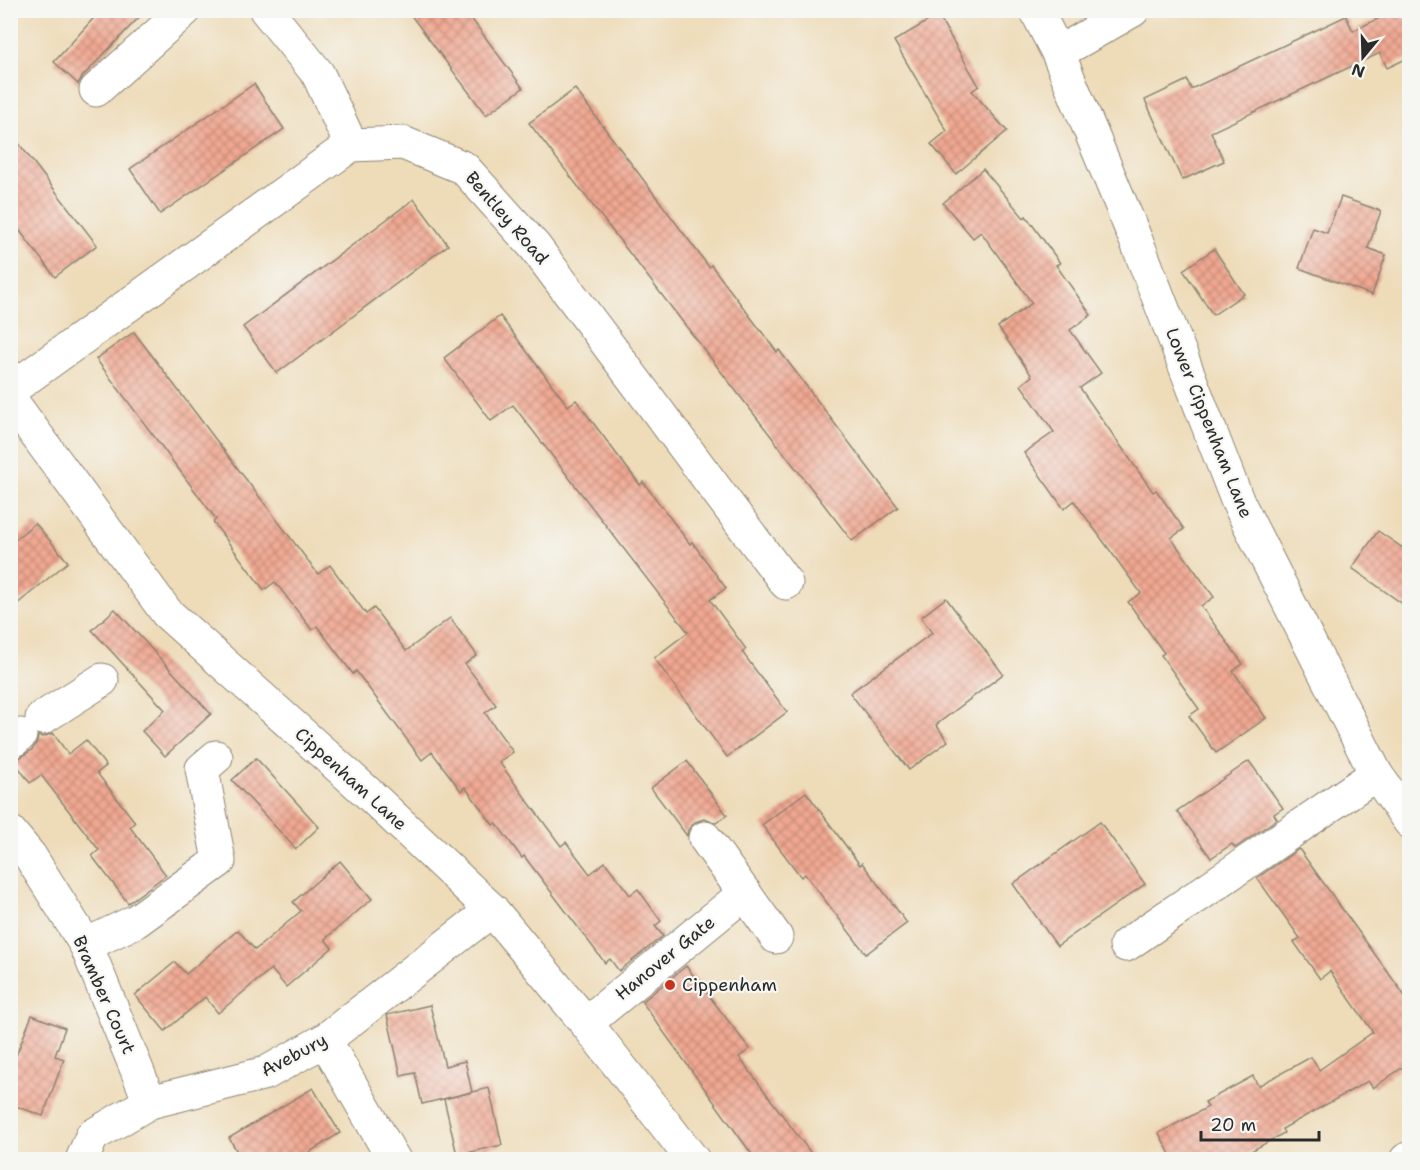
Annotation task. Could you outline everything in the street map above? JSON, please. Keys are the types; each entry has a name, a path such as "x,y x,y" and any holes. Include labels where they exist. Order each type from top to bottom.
{"street":[{"path":"96,90 185,10"},
{"name":"Lower Cippenham Lane","path":"1036,10 1058,53 1140,250 1237,500 1376,774 1410,822"},
{"path":"1058,53 1133,10"},
{"path":"10,390 351,145 318,74 272,12"},
{"name":"Bentley Road","path":"351,145 403,142 464,168 535,247 786,583"},
{"name":"Cippenham Lane","path":"10,399 167,613 369,794 492,910 586,1023 693,1160"},
{"path":"24,732 102,680"},
{"path":"86,945 136,921 219,861 202,768 216,757"},
{"path":"1126,945 1376,774"},
{"name":"Bramber Court","path":"10,831 30,856 86,945 150,1102"},
{"path":"705,838 776,937"},
{"name":"Hanover Gate","path":"586,1023 745,893"},
{"name":"Avebury","path":"82,1160 92,1136 150,1102 266,1073 325,1040 492,910"},
{"path":"325,1040 394,1160"}],"building":[{"path":"101,10 146,10 78,84 54,62"},
{"path":"407,10 465,10 523,88 486,115"},
{"path":"1396,10 1410,10 1410,57 1387,68 1380,53 1211,132 1224,161 1182,180 1145,100 1187,80 1191,89 1346,16 1353,31"},
{"path":"938,15 979,86 972,91 1007,131 956,174 931,144 947,131 894,41"},
{"path":"254,84 284,129 160,214 130,169"},
{"path":"575,89 709,267 711,265 777,352 779,350 898,507 852,541 529,123"},
{"path":"10,132 97,245 55,277 10,218"},
{"path":"983,169 1024,218 1026,216 1060,263 1056,265 1091,315 1070,330 1101,373 1080,388 1153,492 1156,490 1184,529 1171,538 1214,597 1201,606 1243,664 1233,671 1266,718 1216,753 1189,716 1199,709 1161,655 1164,653 1128,602 1141,593 1074,501 1064,509 1024,453 1054,432 1021,385 1032,376 998,327 1032,303 981,232 973,238 943,203"},
{"path":"1341,197 1381,211 1368,248 1386,255 1372,295 1299,268 1313,228 1327,233"},
{"path":"414,199 448,245 277,373 243,327"},
{"path":"1214,249 1244,294 1213,315 1183,270"},
{"path":"500,316 568,406 576,400 640,485 643,482 726,588 710,600 746,649 742,652 787,712 727,757 654,658 688,632 513,405 491,421 444,358"},
{"path":"134,332 318,574 330,565 366,614 374,608 406,651 450,618 477,655 465,664 496,705 485,713 513,752 499,762 561,846 566,842 590,874 605,862 630,895 638,889 661,921 655,926 663,936 619,971 610,959 605,963 524,856 522,858 496,823 493,825 465,787 461,791 432,752 422,760 356,671 353,674 317,626 312,630 275,582 264,590 213,522 216,519 96,359"},
{"path":"35,523 68,562 10,610 10,544"},
{"path":"1378,531 1410,553 1410,609 1352,568"},
{"path":"946,598 1003,674 936,725 948,741 909,770 850,693 932,633 921,617"},
{"path":"115,609 211,714 165,756 142,731 165,710 92,630"},
{"path":"53,733 68,754 86,740 106,766 97,773 135,822 130,827 166,875 128,903 92,856 99,850 41,775 30,783 14,761 32,750 38,736 43,737"},
{"path":"256,758 319,827 296,849 232,780"},
{"path":"687,761 727,815 716,823 704,819 695,822 688,830 687,836 651,788"},
{"path":"1249,761 1283,808 1274,814 1277,819 1235,848 1232,844 1211,858 1177,811"},
{"path":"806,792 860,865 862,863 907,923 866,954 805,874 801,877 762,825"},
{"path":"1100,822 1145,884 1057,946 1013,884"},
{"path":"1299,849 1410,1003 1410,1062 1373,1088 1368,1081 1282,1129 1284,1133 1235,1160 1173,1160 1159,1133 1208,1107 1205,1102 1253,1076 1258,1086 1311,1057 1319,1070 1373,1032 1330,971 1320,979 1294,942 1300,938 1257,878"},
{"path":"340,861 372,899 325,939 332,948 286,987 271,969 218,1013 205,997 165,1031 135,995 175,962 186,974 238,930 255,950 301,911 293,902"},
{"path":"686,966 750,1049 739,1057 816,1160 756,1160 642,1002"},
{"path":"430,1005 445,1066 465,1061 472,1092 422,1104 415,1073 401,1076 387,1015"},
{"path":"32,1015 65,1028 55,1056 64,1059 43,1116 10,1104 10,1071"},
{"path":"313,1088 340,1133 297,1160 242,1160 229,1138"},
{"path":"489,1088 502,1145 457,1155 444,1099"}],"place":[{"name":"Cippenham","path":"670,985"}]}
